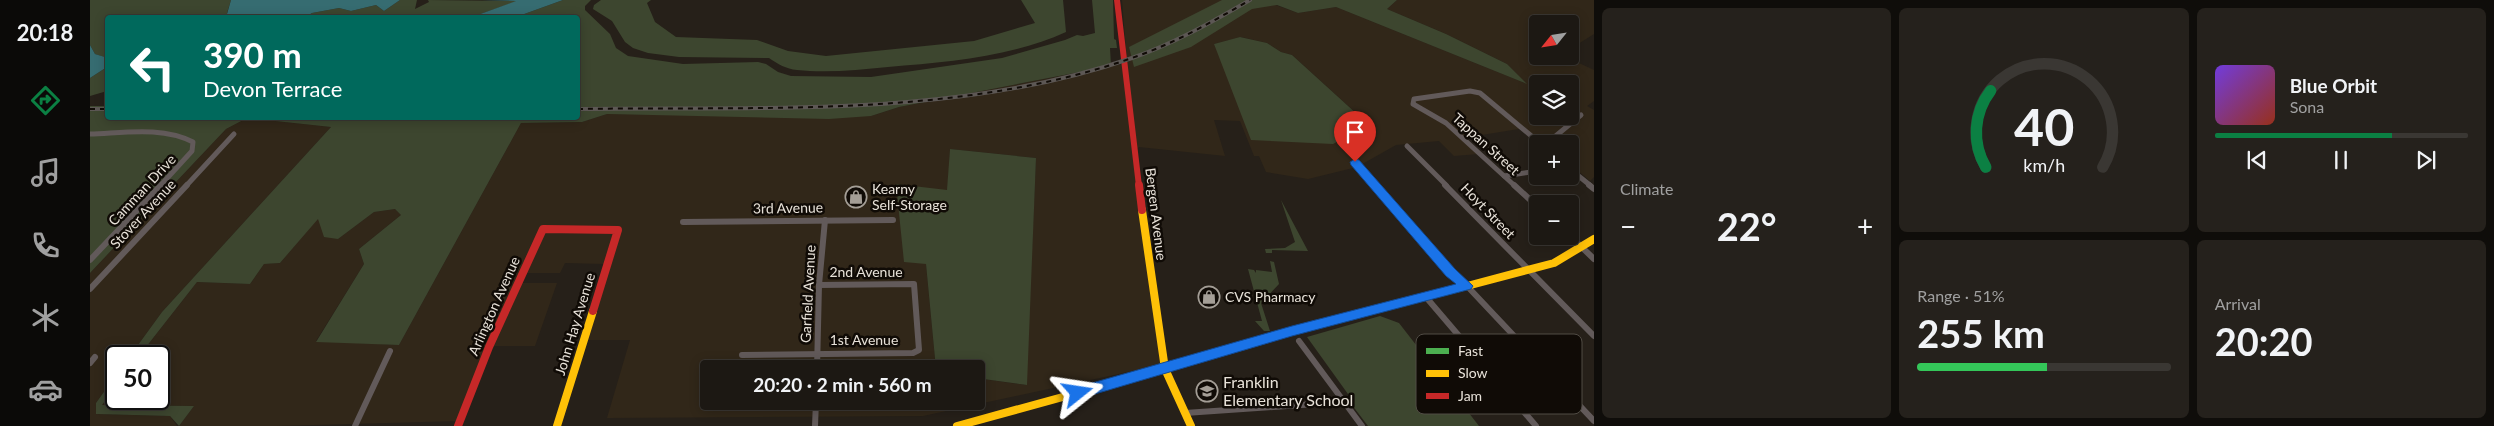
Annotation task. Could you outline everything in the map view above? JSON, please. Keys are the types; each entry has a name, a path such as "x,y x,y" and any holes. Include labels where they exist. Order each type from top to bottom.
{"street":[{"name":"Bergen Avenue","path":"1117,0 1150,272 1165,369 1191,426"},
{"name":"Tappan Street","path":"1529,199 1446,123 1414,104 1414,99 1470,91 1480,94 1530,135"},
{"path":"1556,135 1581,114"},
{"name":"Camman Drive","path":"90,134 169,134 185,136 193,142 192,151 186,159 90,260"},
{"name":"Stover Avenue","path":"90,289 234,134"},
{"name":"Hoyt Street","path":"1407,146 1594,336"},
{"path":"1355,162 1451,272 1467,286 1512,334"},
{"path":"1504,176 1529,172"},
{"path":"1579,176 1594,189"},
{"name":"Garfield Avenue","path":"818,360 819,285 825,220"},
{"name":"3rd Avenue","path":"683,222 892,220"},
{"name":"Arlington Avenue","path":"458,426 489,347 543,229 618,230"},
{"name":"John Hay Avenue","path":"557,426 618,230"},
{"path":"957,426 1165,369 1292,331 1528,271 1554,263 1594,239"},
{"path":"1579,244 1594,259"},
{"name":"2nd Avenue","path":"819,285 914,284"},
{"name":"1st Avenue","path":"742,355 913,353 919,350 914,284"},
{"path":"1425,296 1457,334"},
{"path":"1300,341 1362,426"},
{"path":"355,426 390,351"},
{"path":"90,363 95,357"},
{"path":"1185,413 1344,402"},
{"path":"1582,409 1594,422"},
{"path":"815,426 816,410"},
{"path":"1526,414 1536,426"}],"shaded area":[{"path":"1122,0 1262,0 1298,13 1336,7 1525,83 1507,64 1446,34 1387,9 1397,0 1594,0 1594,34 1579,43 1579,15 1529,15 1529,65 1579,65 1579,63 1594,70 1594,101 1587,106 1594,110 1594,177 1590,181 1579,172 1579,135 1533,135 1525,128 1463,138 1479,154 1454,156 1439,141 1396,145 1357,167 1308,179 1266,172 1259,156 1254,156 1240,121 1214,120 1225,156 1139,147 1135,151 1165,364 985,403 985,379 1026,385 1036,158 950,149 948,190 926,264 935,360 700,360 700,410 951,410 923,416 607,418 630,340 582,340 604,264 565,263 560,273 521,273 516,283 557,283 535,346 490,346 460,421 277,426 179,426 194,406 170,406 170,345 148,345 197,282 250,284 264,264 280,263 318,218 338,239 374,212 395,209 401,215 359,249 364,264 316,341 399,345 521,123 582,122 607,114 871,116 899,107 1127,63","holes":["1241,37 1267,43 1281,52 1292,55 1368,124 1214,44"]},
{"path":"243,120 266,120 331,127 162,312 138,345 105,345 105,390 96,403 96,414 170,416 177,426 90,426 90,273 226,129"}],"green space":[{"path":"90,0 231,0 227,13 228,15 105,15 105,57 95,54 90,45"},
{"path":"400,0 417,0 415,9 429,2 428,0 518,1 478,15 310,15 339,8 351,11 376,5 384,11"},
{"path":"563,0 591,0 585,6 585,10 610,34 616,48 628,56 683,64 758,62 791,76 871,77 1002,58 1077,35 1083,36 1095,33 1092,0 1113,0 1114,39 1116,40 1117,48 1110,48 1111,66 899,107 871,116 829,119 607,114 582,122 521,123 399,345 316,342 364,264 359,249 401,215 395,209 374,212 338,239 324,237 318,219 280,263 264,264 250,284 197,282 148,345 138,345 162,312 331,127 266,120 580,120 580,15 522,15"},
{"path":"601,0 651,0 647,3 655,22 676,37 757,40 788,51 826,56 974,41 1035,23 1021,0 1063,0 1066,32 1023,47 979,57 865,69 808,71 789,69 769,58 679,57 648,53 633,48 625,42 612,21 593,9 594,5"},
{"path":"1222,0 1397,0 1387,9 1446,34 1507,64 1527,84 1336,7 1298,13 1277,5 1252,9 1191,47 1134,67 1129,47"},
{"path":"1240,37 1267,43 1281,52 1292,55 1369,125 1333,144 1251,140 1214,44"},
{"path":"105,68 105,92 90,96 90,78"},
{"path":"90,106 105,106 105,120 243,120 226,129 90,273"},
{"path":"950,149 1036,158 1027,385 985,379 985,360 935,360 926,264 904,262 896,184 947,190"},
{"path":"1281,200 1308,251 1272,250 1272,253 1266,253 1265,249 1285,248 1295,242"},
{"path":"1270,261 1274,262 1279,284 1261,303 1270,331 1264,331 1255,321 1262,321 1248,269 1254,270 1256,273 1256,270 1272,272"},
{"path":"1380,316 1399,323 1416,345 1416,414 1470,414 1479,426 1368,426 1352,405 1353,401 1307,337"},
{"path":"105,390 105,401 102,405 105,405 105,410 170,410 170,406 194,406 179,426 170,416 96,414 96,403"}],"water":[{"path":"231,0 400,0 384,11 376,5 351,11 339,8 309,15 227,14"},
{"path":"482,0 563,0 522,15 478,15 516,1"},
{"path":"90,45 95,54 105,57 105,68 90,78"}],"railway":[{"path":"580,109 787,108 858,105 928,100 997,91 1065,78 1132,58 1177,39 1250,0"},
{"path":"90,109 105,109"}],"traffic: fast":[{"path":"1150,373 1292,331 1467,286"}],"traffic: slow":[{"path":"1142,210 1165,369 1191,426"},
{"path":"1467,286 1554,263 1594,239"},
{"path":"557,426 593,311"},
{"path":"957,426 1150,373"}],"traffic: jam":[{"path":"1117,0 1142,210"},
{"path":"458,426 489,347 543,229 618,230 593,311"}],"place":[{"name":"Kearny Self-Storage","path":"856,197"},
{"name":"CVS Pharmacy","path":"1209,297"},
{"name":"Franklin Elementary School","path":"1207,391"}],"route":[{"path":"1078,393 1292,331 1467,286 1451,272 1355,162"}]}
